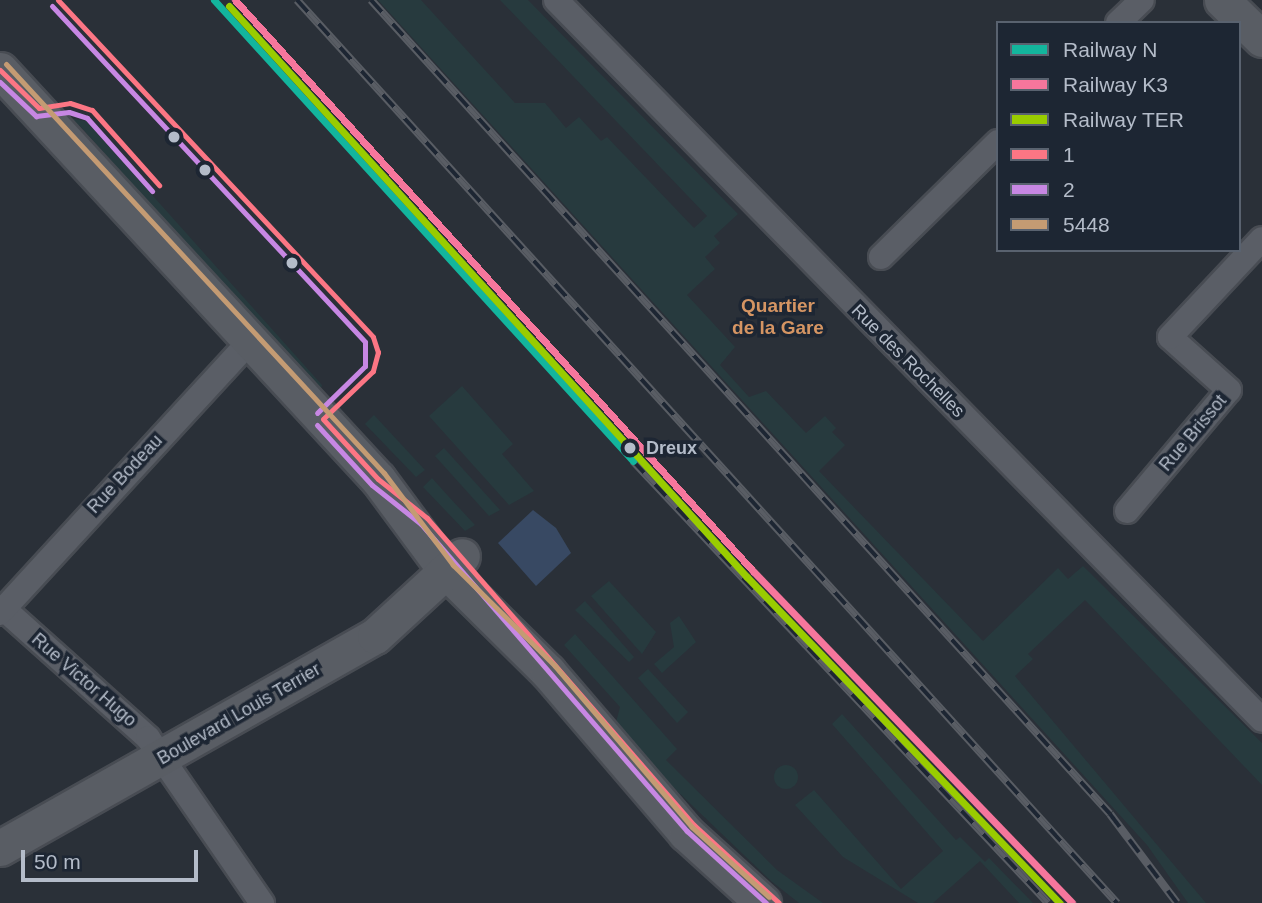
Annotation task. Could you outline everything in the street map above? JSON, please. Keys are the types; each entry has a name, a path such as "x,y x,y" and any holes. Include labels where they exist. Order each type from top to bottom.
{"main road":[{"path":"1222,0 1262,39"},
{"path":"0,71 378,479 686,833 763,903"},
{"path":"0,99 93,170"},
{"path":"454,564 694,825 779,903"},
{"name":"Boulevard Louis Terrier","path":"0,848 375,636 454,564"}],"street":[{"name":"Rue des Rochelles","path":"555,0 1262,720"},
{"path":"1120,21 1142,0"},
{"path":"881,257 996,144"},
{"name":"Rue Brissot","path":"1127,511 1229,390 1170,337 1262,239"},
{"name":"Rue Bodeau","path":"2,612 145,451 250,341"},
{"name":"Rue Victor Hugo","path":"2,612 133,721 165,757 262,903"}],"green space":[{"path":"378,0 421,0 515,103 545,103 566,128 579,117 601,141 607,137 694,228 707,216 500,0 528,0 738,214 714,236 720,243 705,257 715,269 687,295 735,347 720,365 749,397 766,391 806,433 825,416 836,428 832,432 845,445 819,471 983,641 1058,568 1068,579 1083,566 1262,743 1262,785 1085,600 1028,654 1033,659 1015,676 1206,903 1188,903 1147,845"},
{"path":"57,116 86,121 322,385 320,393 79,125 67,126"},
{"path":"462,386 513,444 502,454 534,491 509,505 429,416"},
{"path":"374,415 425,470 416,477 365,424"},
{"path":"444,448 500,510 489,516 435,456"},
{"path":"432,478 475,525 465,531 423,487"},
{"path":"609,581 656,632 642,654 591,596"},
{"path":"585,601 634,657 629,662 575,610"},
{"path":"679,616 696,642 662,673 654,664 674,647 670,623"},
{"path":"575,634 677,749 666,760 777,870 823,903 799,903 771,881 650,765 615,726 620,707 564,645"},
{"path":"648,669 688,712 677,723 638,678"},
{"path":"842,714 956,840 960,837 985,862 989,858 1033,903 1019,903 980,861 933,903 918,903 843,857 795,805 814,790 901,889 943,851 832,724"},
{"path":"786,765 795,768 798,777 795,786 786,789 777,786 774,777 777,768"}],"water":[{"path":"533,510 556,528 571,553 536,586 498,543"}],"railway":[{"path":"297,0 1117,903"},
{"path":"371,0 1110,814 1177,903"},
{"path":"633,461 1048,903"}],"rail line":[{"name":"N","path":"214,0 633,461"},
{"name":"K3","path":"235,0 753,571 1072,903"},
{"name":"TER","path":"229,6 747,577 1060,903"}],"transit line":[{"name":"1","path":"58,0 373,337 378,352 373,371 323,419"},
{"name":"2","path":"52,6 365,342 365,366 317,413"},
{"name":"5448","path":"6,64 384,473 453,565 555,666 692,827 769,897"},
{"name":"1","path":"0,70 39,108 70,103 92,110 159,185"},
{"name":"2","path":"0,82 36,116 69,112 87,118 152,191"},
{"name":"1","path":"323,419 378,479 427,518 694,825 779,903"},
{"name":"2","path":"317,425 372,485 421,524 687,831 766,903"}],"place":[{"name":"Dreux","path":"630,448"}],"district":[{"name":"Quartier de la Gare","path":"778,317"}]}
